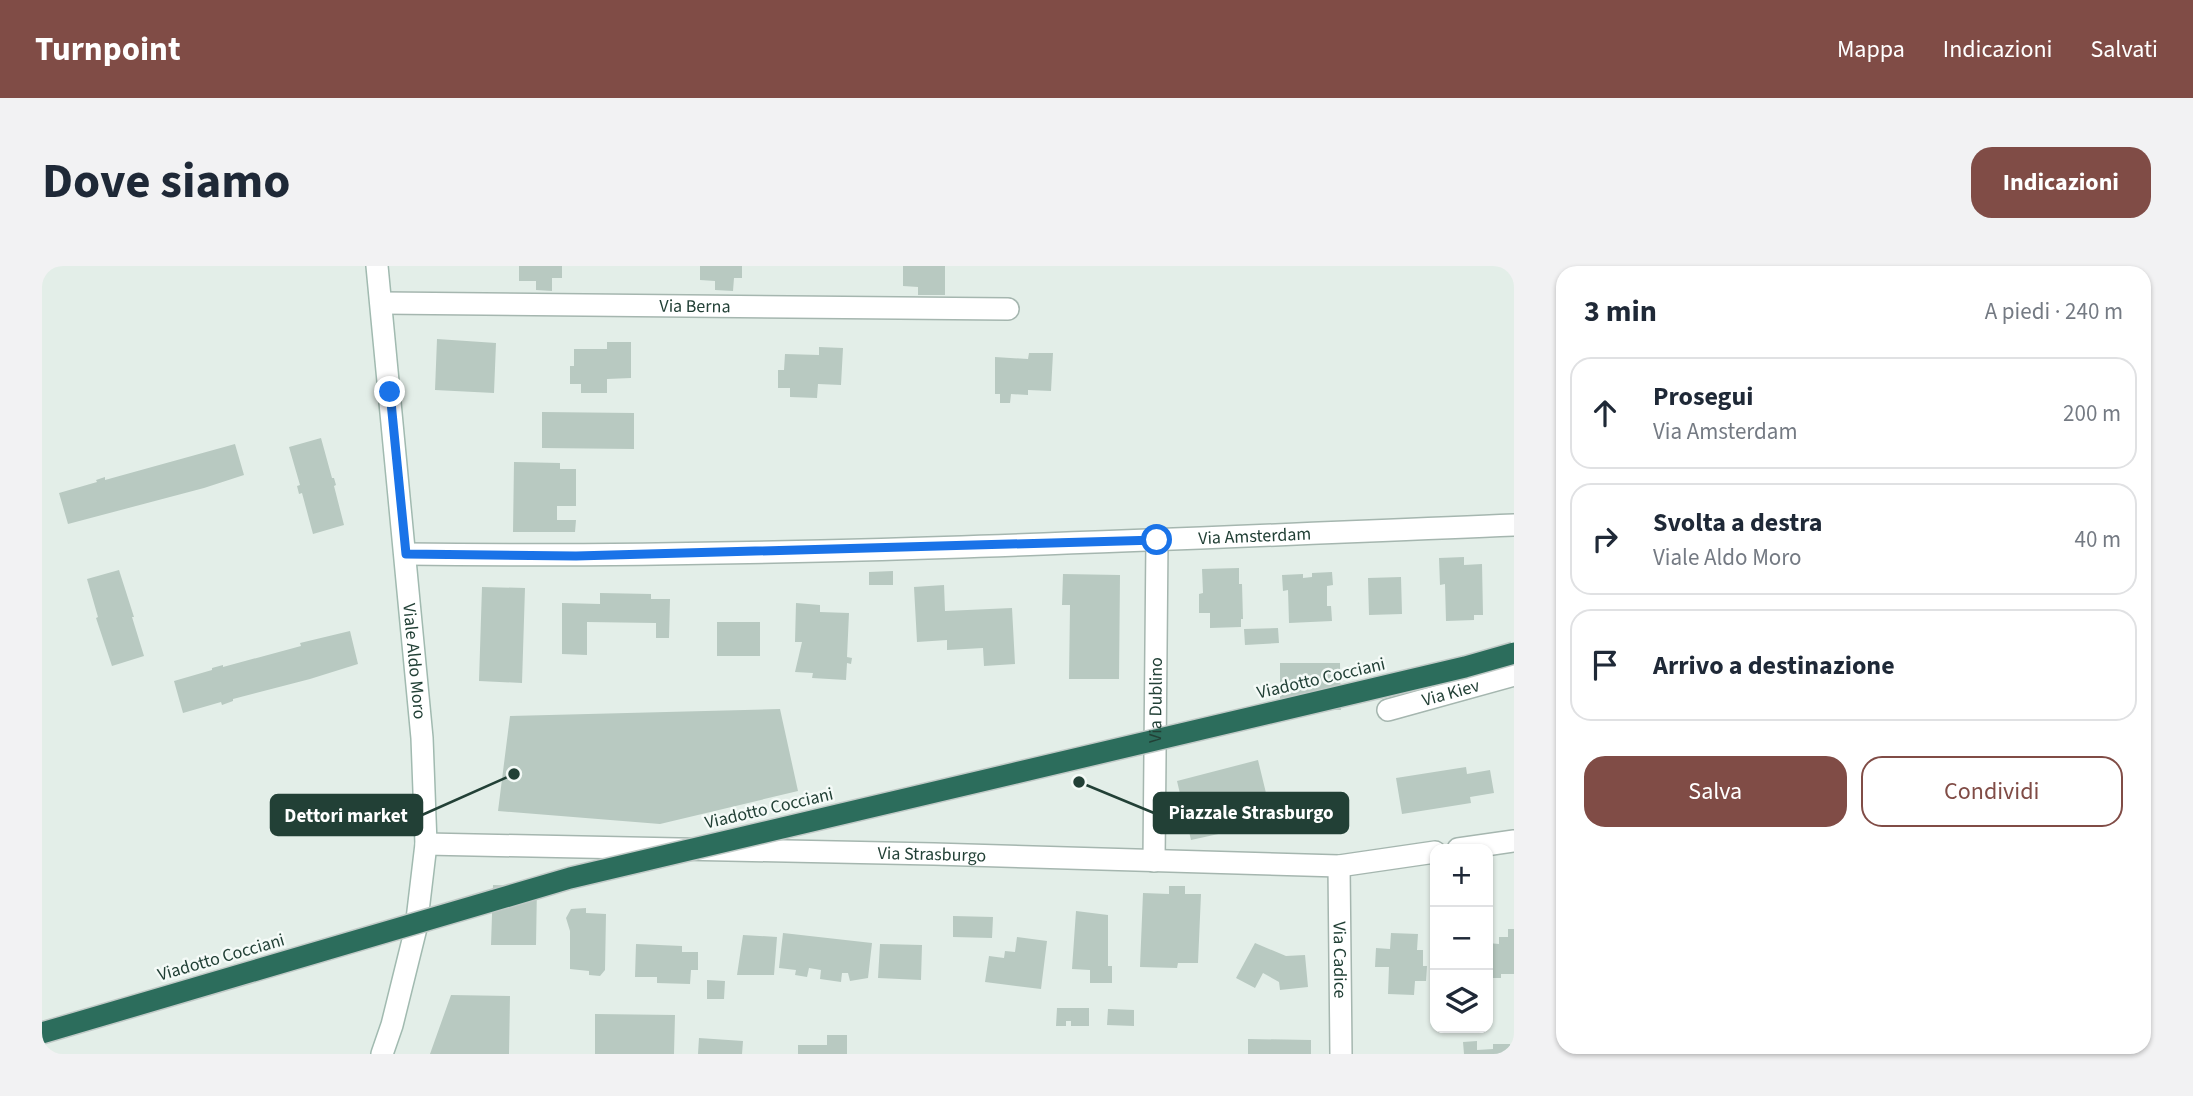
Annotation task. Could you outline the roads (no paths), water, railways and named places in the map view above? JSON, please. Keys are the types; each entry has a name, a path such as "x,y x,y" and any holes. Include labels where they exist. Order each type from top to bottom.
{"highway":[{"name":"Viadotto Cocciani","path":"42,1033 570,878 1465,667 1514,653"}],"street":[{"name":"Viale Aldo Moro","path":"377,266 422,738 426,844 415,928 382,1054"},
{"name":"Via Berna","path":"382,303 1008,309"},
{"name":"Via Amsterdam","path":"406,554 576,556 1157,540 1514,525"},
{"name":"Via Dublino","path":"1154,861 1157,540"},
{"name":"Via Kiev","path":"1388,710 1514,674"},
{"path":"1493,844 1514,841"},
{"name":"Via Strasburgo","path":"426,844 934,853 1339,866 1430,853"},
{"name":"Via Cadice","path":"1339,866 1340,1054"}],"place":[{"name":"Dettori market","path":"514,774"},
{"name":"Piazzale Strasburgo","path":"1079,782"}]}
